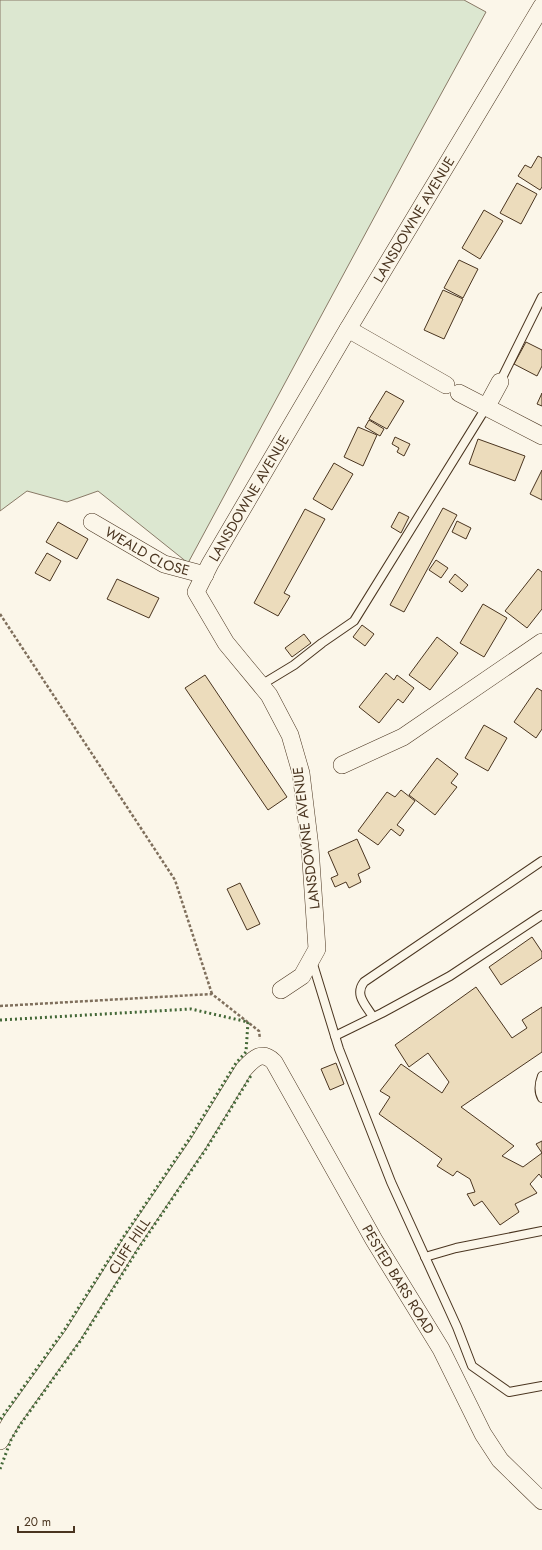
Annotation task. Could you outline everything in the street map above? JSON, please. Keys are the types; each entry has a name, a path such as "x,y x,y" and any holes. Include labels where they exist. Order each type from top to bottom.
{"street":[{"name":"LANSDOWNE AVENUE","path":"281,990 302,976 317,949 310,847 301,773 290,735 269,694 226,643 196,592 348,329 537,27 542,6"},
{"path":"348,329 453,389 542,436"},
{"path":"487,406 500,382"},
{"name":"WEALD CLOSE","path":"92,522 164,564 205,575"},
{"path":"342,765 403,737 542,642"},
{"name":"CLIFF HILL","path":"0,1441 12,1420 73,1335 130,1244 198,1144 244,1069 252,1060 262,1056"},
{"name":"PESTED BARS ROAD","path":"262,1056 268,1056 274,1062 374,1240 441,1349 483,1434 500,1460 542,1501"}],"lane":[{"path":"500,382 542,297"},
{"path":"261,685 294,665 354,621 487,406"},
{"path":"373,1017 360,996 361,986 364,982 542,860"},
{"path":"335,1036 450,976 542,915"},
{"path":"312,960 335,1036 391,1182 457,1327 472,1366 509,1392 542,1386"},
{"path":"542,1076 539,1091 542,1098"},
{"path":"425,1256 456,1248 542,1231"}],"path":[{"path":"0,614 175,880 212,994 259,1031 262,1056"},
{"path":"0,1006 212,994"}],"green space":[{"path":"0,0 464,0 486,12 188,563 98,491 67,502 27,491 0,511"}],"building":[{"path":"538,156 542,158 542,187 540,190 518,176 525,165 531,168"},
{"path":"517,183 537,194 521,224 500,213"},
{"path":"484,210 503,221 480,259 462,248"},
{"path":"459,260 478,269 463,298 444,288"},
{"path":"443,290 463,299 444,339 424,330"},
{"path":"526,342 542,350 542,366 537,376 514,364"},
{"path":"386,391 404,401 387,429 369,419"},
{"path":"542,393 542,406 537,404"},
{"path":"369,420 384,429 380,436 365,427"},
{"path":"358,427 377,435 363,466 344,457"},
{"path":"395,437 410,444 404,456 397,452 399,448 392,444"},
{"path":"478,439 525,456 515,481 469,464"},
{"path":"334,463 353,474 332,510 313,499"},
{"path":"542,470 542,500 530,494"},
{"path":"443,508 457,515 404,612 390,605"},
{"path":"305,509 325,519 284,593 290,596 278,616 254,603"},
{"path":"399,512 409,517 401,533 391,527"},
{"path":"457,521 471,528 466,539 452,532"},
{"path":"58,522 88,539 77,559 46,542"},
{"path":"47,553 61,561 50,581 35,573"},
{"path":"436,560 448,568 441,578 429,570"},
{"path":"538,569 542,572 542,609 527,628 505,611"},
{"path":"455,574 468,585 462,592 449,582"},
{"path":"117,579 159,598 149,618 107,599"},
{"path":"483,604 507,618 484,657 460,643"},
{"path":"362,625 374,634 365,646 353,637"},
{"path":"304,634 311,643 292,657 285,648"},
{"path":"437,637 458,653 430,690 409,675"},
{"path":"386,673 394,680 397,675 414,688 403,703 398,699 379,723 359,707"},
{"path":"205,675 287,797 268,810 185,688"},
{"path":"537,688 542,691 542,729 536,738 514,722"},
{"path":"484,725 507,738 488,771 465,758"},
{"path":"437,758 458,774 451,783 457,787 435,815 409,795"},
{"path":"401,790 415,801 397,825 404,830 400,836 391,829 378,845 358,831 387,792 395,797"},
{"path":"357,839 370,868 358,874 361,882 349,888 346,882 335,887 331,878 338,875 328,852"},
{"path":"240,883 260,924 247,930 227,889"},
{"path":"532,937 542,952 542,958 501,985 489,967"},
{"path":"476,987 512,1038 527,1028 522,1020 542,1007 542,1052 461,1107 514,1146 502,1156 523,1167 542,1153 542,1178 539,1174 530,1184 537,1193 515,1204 519,1212 500,1225 482,1201 474,1206 467,1194 475,1192 470,1179 457,1171 453,1176 437,1166 442,1159 379,1114 390,1097 380,1091 401,1064 442,1093 449,1082 428,1053 409,1067 395,1045"},
{"path":"336,1063 344,1084 330,1090 321,1069"},
{"path":"542,1141 542,1153 536,1144"}],"hedge":[{"path":"0,1020 191,1009 248,1022 246,1052 236,1063 190,1138 122,1239 65,1329 0,1420"},
{"path":"0,1469 11,1440 20,1425 81,1340 138,1249 206,1149 252,1074"}]}
